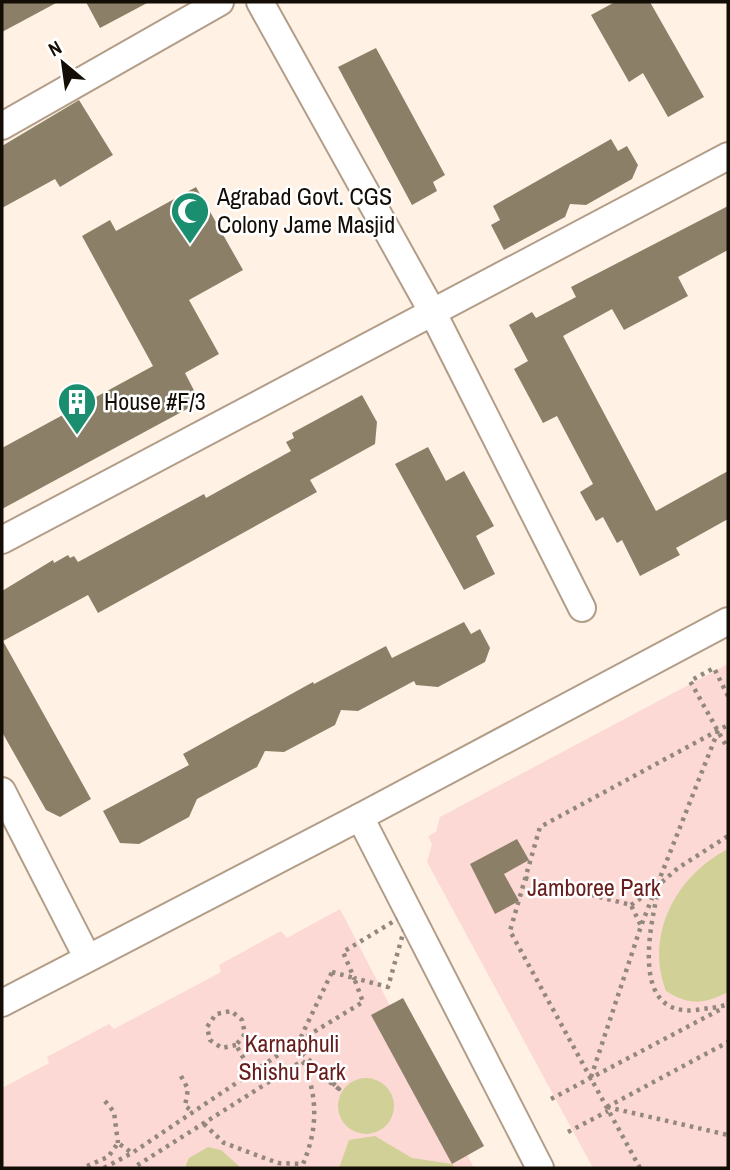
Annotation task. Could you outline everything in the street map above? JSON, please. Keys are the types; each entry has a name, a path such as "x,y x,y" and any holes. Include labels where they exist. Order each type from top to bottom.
{"street":[{"path":"2,126 220,2"},
{"path":"260,2 433,313 582,608"},
{"path":"2,540 728,156"},
{"path":"2,1003 728,621"},
{"path":"2,791 87,957"},
{"path":"360,817 540,1168"}],"path":[{"path":"728,695 714,668 690,681 728,749"},
{"path":"640,1168 510,930 540,827 728,725"},
{"path":"591,1078 640,926 659,885 718,731"},
{"path":"525,878 631,905 678,868 728,836"},
{"path":"659,885 647,943 647,960 656,992 669,1004 686,1011 728,1004"},
{"path":"631,905 640,926"},
{"path":"104,1168 132,1153 299,1041 363,1002 343,952 409,912"},
{"path":"302,1060 339,1089 299,1050 299,1041 332,971 388,987 409,912"},
{"path":"551,1099 728,1004"},
{"path":"231,1011 242,1020 244,1034 236,1045 222,1048 210,1040 207,1027 216,1014 231,1011"},
{"path":"568,1132 728,1042"},
{"path":"236,1045 252,1073"},
{"path":"134,1168 302,1060"},
{"path":"204,1124 224,1143 278,1163 304,1166 314,1138 314,1111 313,1085 302,1060"},
{"path":"181,1076 188,1088 185,1106 194,1112"},
{"path":"87,1166 108,1157 118,1143 118,1126 114,1112 104,1101"},
{"path":"607,1109 728,1135"},
{"path":"118,1143 132,1153"}],"green space":[{"name":"Jamboree Park","path":"728,664 728,1168 593,1168 427,862 432,844 428,836 436,832 440,817"},
{"name":"Karnaphuli Shishu Park","path":"340,909 474,1168 2,1168 2,1088 49,1063 47,1057 109,1024 114,1029 221,972 219,965 281,931 287,938"}],"shaded area":[{"path":"728,849 728,992 704,1001 682,999 666,991 660,970 659,948 663,928 680,890 710,860"},
{"path":"366,1078 377,1080 386,1086 392,1095 392,1117 386,1126 377,1132 366,1134 355,1132 346,1126 340,1117 338,1106 340,1095 346,1086 355,1080"},
{"path":"375,1136 412,1158 452,1164 455,1168 339,1168 349,1140"},
{"path":"208,1147 221,1150 241,1168 185,1168 189,1158"}],"building":[{"path":"2,2 58,2 2,32"},
{"path":"86,2 149,2 100,28"},
{"path":"615,2 650,2 704,97 668,117 643,73 629,82 591,15"},
{"path":"376,48 445,175 433,182 437,191 412,205 338,67"},
{"path":"79,100 113,155 60,187 55,179 2,208 2,146"},
{"path":"611,139 618,151 627,146 638,165 632,179 586,205 570,204 565,217 504,250 491,225 500,220 493,206"},
{"path":"196,187 243,270 189,300 219,354 185,373 200,402 2,509 2,448 153,366 82,236 110,220 116,231"},
{"path":"728,206 728,250 678,277 688,296 624,330 612,309 563,336 656,511 728,471 728,519 676,548 680,555 640,576 622,540 617,543 603,517 596,521 580,492 593,484 557,416 543,423 514,369 528,361 509,325 532,312 536,318 576,297 571,287"},
{"path":"362,395 377,422 375,444 310,480 317,492 98,613 88,595 3,641 91,799 60,817 46,810 2,732 2,591 53,560 54,563 68,555 70,558 74,556 78,562 204,494 206,498 291,451 286,442 294,438 292,433"},
{"path":"428,447 446,481 464,471 494,526 476,536 495,574 464,590 395,464"},
{"path":"464,622 471,634 480,629 490,648 485,662 438,687 416,685 414,681 358,711 341,710 335,725 284,752 265,751 257,767 197,799 189,817 139,844 120,843 103,811 189,765 183,754 313,682 314,684 386,646 392,658"},
{"path":"517,839 529,860 504,874 519,901 495,914 470,864"},
{"path":"403,998 484,1146 452,1164 371,1015"}],"place":[{"name":"Agrabad Govt. CGS Colony Jame Masjid","path":"190,245"},
{"name":"House #F/3","path":"77,436"}]}
